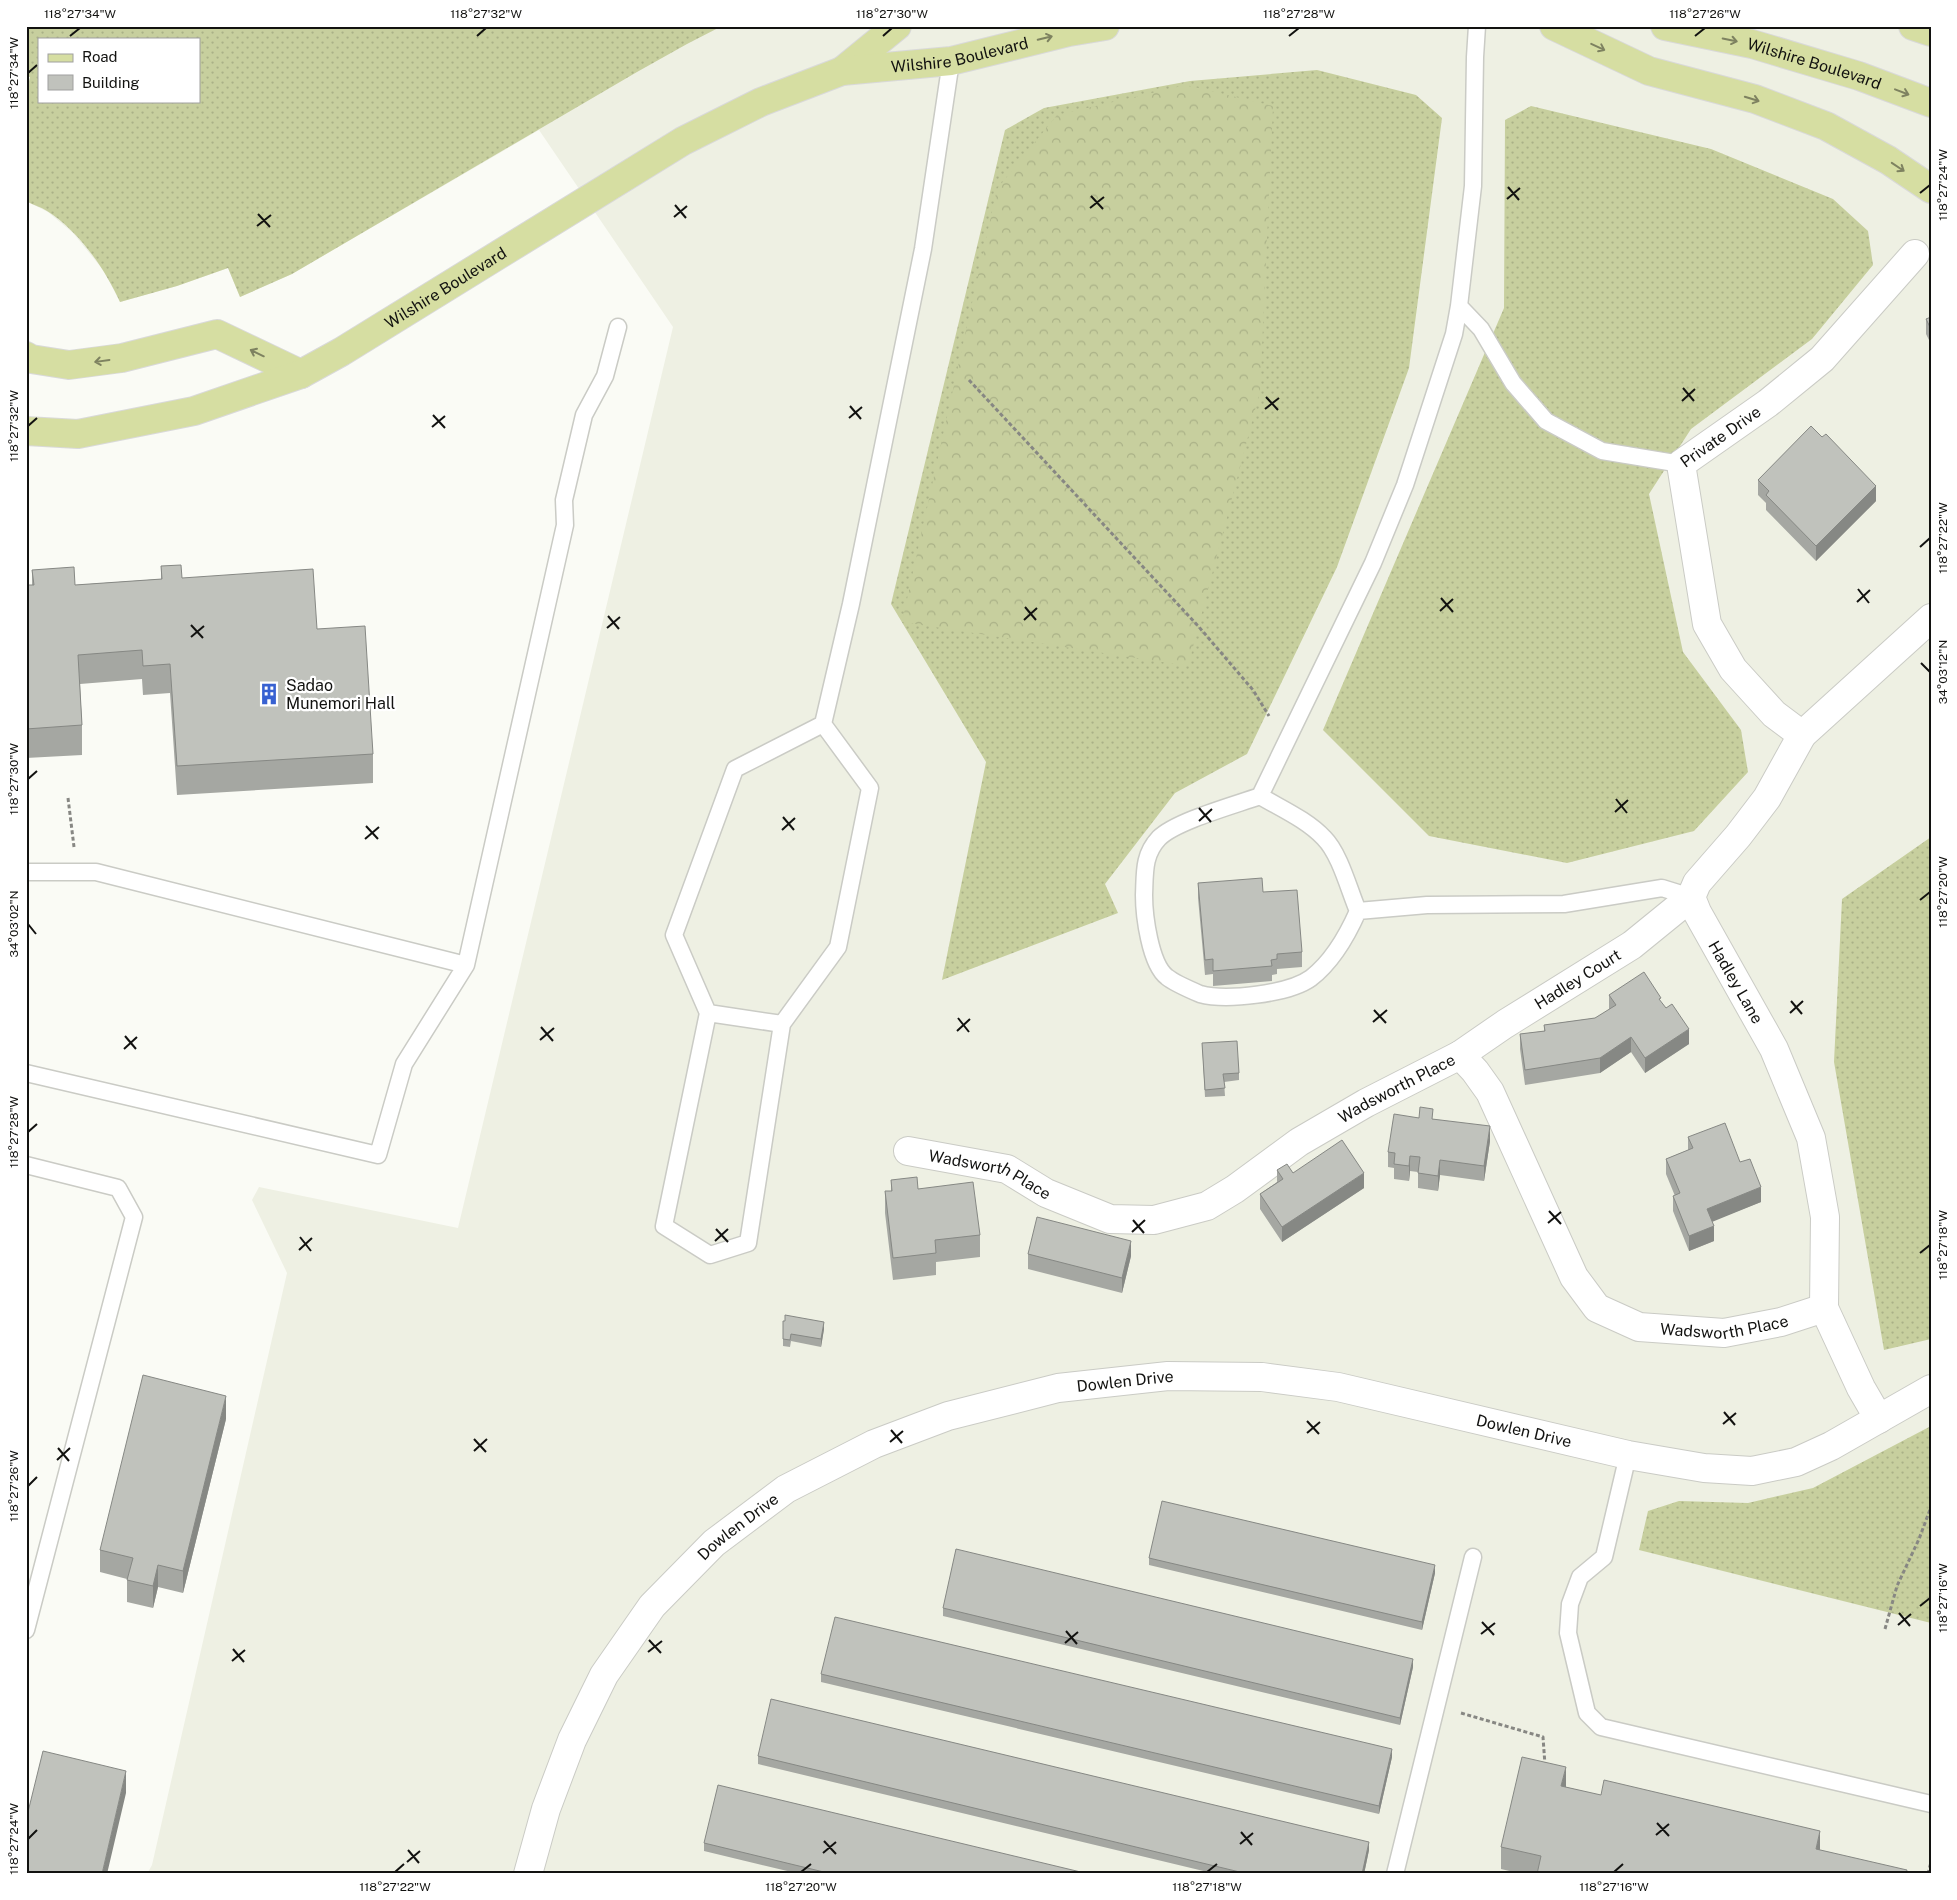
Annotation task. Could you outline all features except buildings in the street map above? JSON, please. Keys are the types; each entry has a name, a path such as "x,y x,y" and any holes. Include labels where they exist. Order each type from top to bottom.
{"main road":[{"name":"Wilshire Boulevard","path":"842,71 897,26"},
{"name":"Wilshire Boulevard","path":"26,431 78,434 194,411 301,374 341,352 683,141 761,102 842,71 951,61 1069,32 1105,26"},
{"path":"1554,26 1649,71 1755,99 1826,126 1888,160 1931,189"},
{"name":"Wilshire Boulevard","path":"1665,26 1752,44 1859,76 1931,103"},
{"path":"1913,26 1931,32"},
{"path":"26,356 31,359 69,365 122,358 217,334 301,374"}],"street":[{"name":"Private Drive","path":"1802,735 1774,714 1733,669 1707,624 1681,464 1768,404 1822,359 1915,254"},
{"path":"1691,898 1698,883 1767,798 1802,735 1931,618"},
{"name":"Hadley Court","path":"1460,1055 1505,1024 1632,945 1691,898"},
{"name":"Hadley Lane","path":"1691,898 1774,1049 1812,1138 1825,1217 1824,1308 1861,1388 1879,1419"},
{"name":"Wadsworth Place","path":"908,1151 1006,1169 1046,1193 1110,1219 1154,1220 1207,1206 1299,1142 1366,1103 1460,1055 1475,1071 1501,1112 1574,1277 1597,1308 1639,1327 1724,1334 1781,1322 1824,1308"},
{"name":"Dowlen Drive","path":"528,1874 546,1809 572,1740 604,1675 652,1606 714,1543 786,1488 874,1444 948,1416 1058,1388 1168,1376 1262,1376 1338,1387 1628,1455 1704,1468 1752,1471 1796,1462 1879,1419 1931,1389"}],"lane":[{"path":"1260,796 1308,824 1326,839 1336,857 1358,911 1347,937 1330,958 1310,978 1288,990 1240,997 1201,994 1166,977 1152,954 1144,905 1145,861 1159,838 1185,822 1260,796 1373,563 1405,485 1454,334 1459,306 1472,186 1477,26"},
{"path":"823,724 734,769 674,935 708,1013 664,1226 710,1255 748,1243 782,1024 838,947 870,788 823,724 851,604 923,249 951,61"},
{"path":"1459,306 1481,329 1513,384 1546,422 1602,451 1681,464"},
{"path":"26,1073 378,1155 404,1064 466,965 565,526 564,500 584,415 605,376 618,327"},
{"path":"26,872 96,872 466,965"},
{"path":"1358,911 1427,905 1564,904 1662,888 1691,898"},
{"path":"708,1013 782,1024"},
{"path":"26,1165 118,1188 134,1217 26,1630"},
{"path":"1628,1455 1604,1557 1580,1577 1570,1604 1568,1633 1587,1713 1601,1727 1931,1804"},
{"path":"1395,1874 1472,1557"}],"path":[{"path":"969,380 1211,641 1253,690 1285,744"},
{"path":"68,798 76,872"},
{"path":"1886,1630 1897,1586 1919,1539 1931,1507"},
{"path":"1460,1713 1543,1737 1545,1766"},
{"path":"1928,1874 1931,1862"}],"shaded area":[{"path":"26,26 1931,26 1931,1874 147,1874 152,1865 287,1273 252,1200 259,1187 458,1228 673,327 539,130 292,274 240,297 228,268 177,286 120,302 104,271 73,233 48,212 26,201 26,94 30,77 26,76"}],"green space":[{"path":"26,26 722,26 637,72 292,274 240,297 228,268 177,286 120,302 99,264 70,229 45,210 26,201 26,94 30,77 26,76"},
{"path":"1317,70 1416,95 1442,118 1409,368 1337,567 1247,754 1175,793 1105,884 1118,913 942,980 986,762 891,604 1005,130 1044,108 1190,81"},
{"path":"1186,85 1273,106 1260,391 1188,666 902,622 997,189 1057,115"},
{"path":"1531,106 1711,149 1833,199 1868,231 1873,265 1812,339 1691,429 1649,494 1683,652 1741,730 1748,772 1694,831 1567,863 1429,836 1323,730 1504,308 1505,120"},
{"path":"1931,837 1931,1339 1884,1350 1834,1062 1842,899"},
{"path":"1931,1426 1931,1623 1639,1550 1648,1511 1679,1501 1748,1503 1813,1488"}],"place":[{"name":"Sadao Munemori Hall","path":"269,694"}]}
